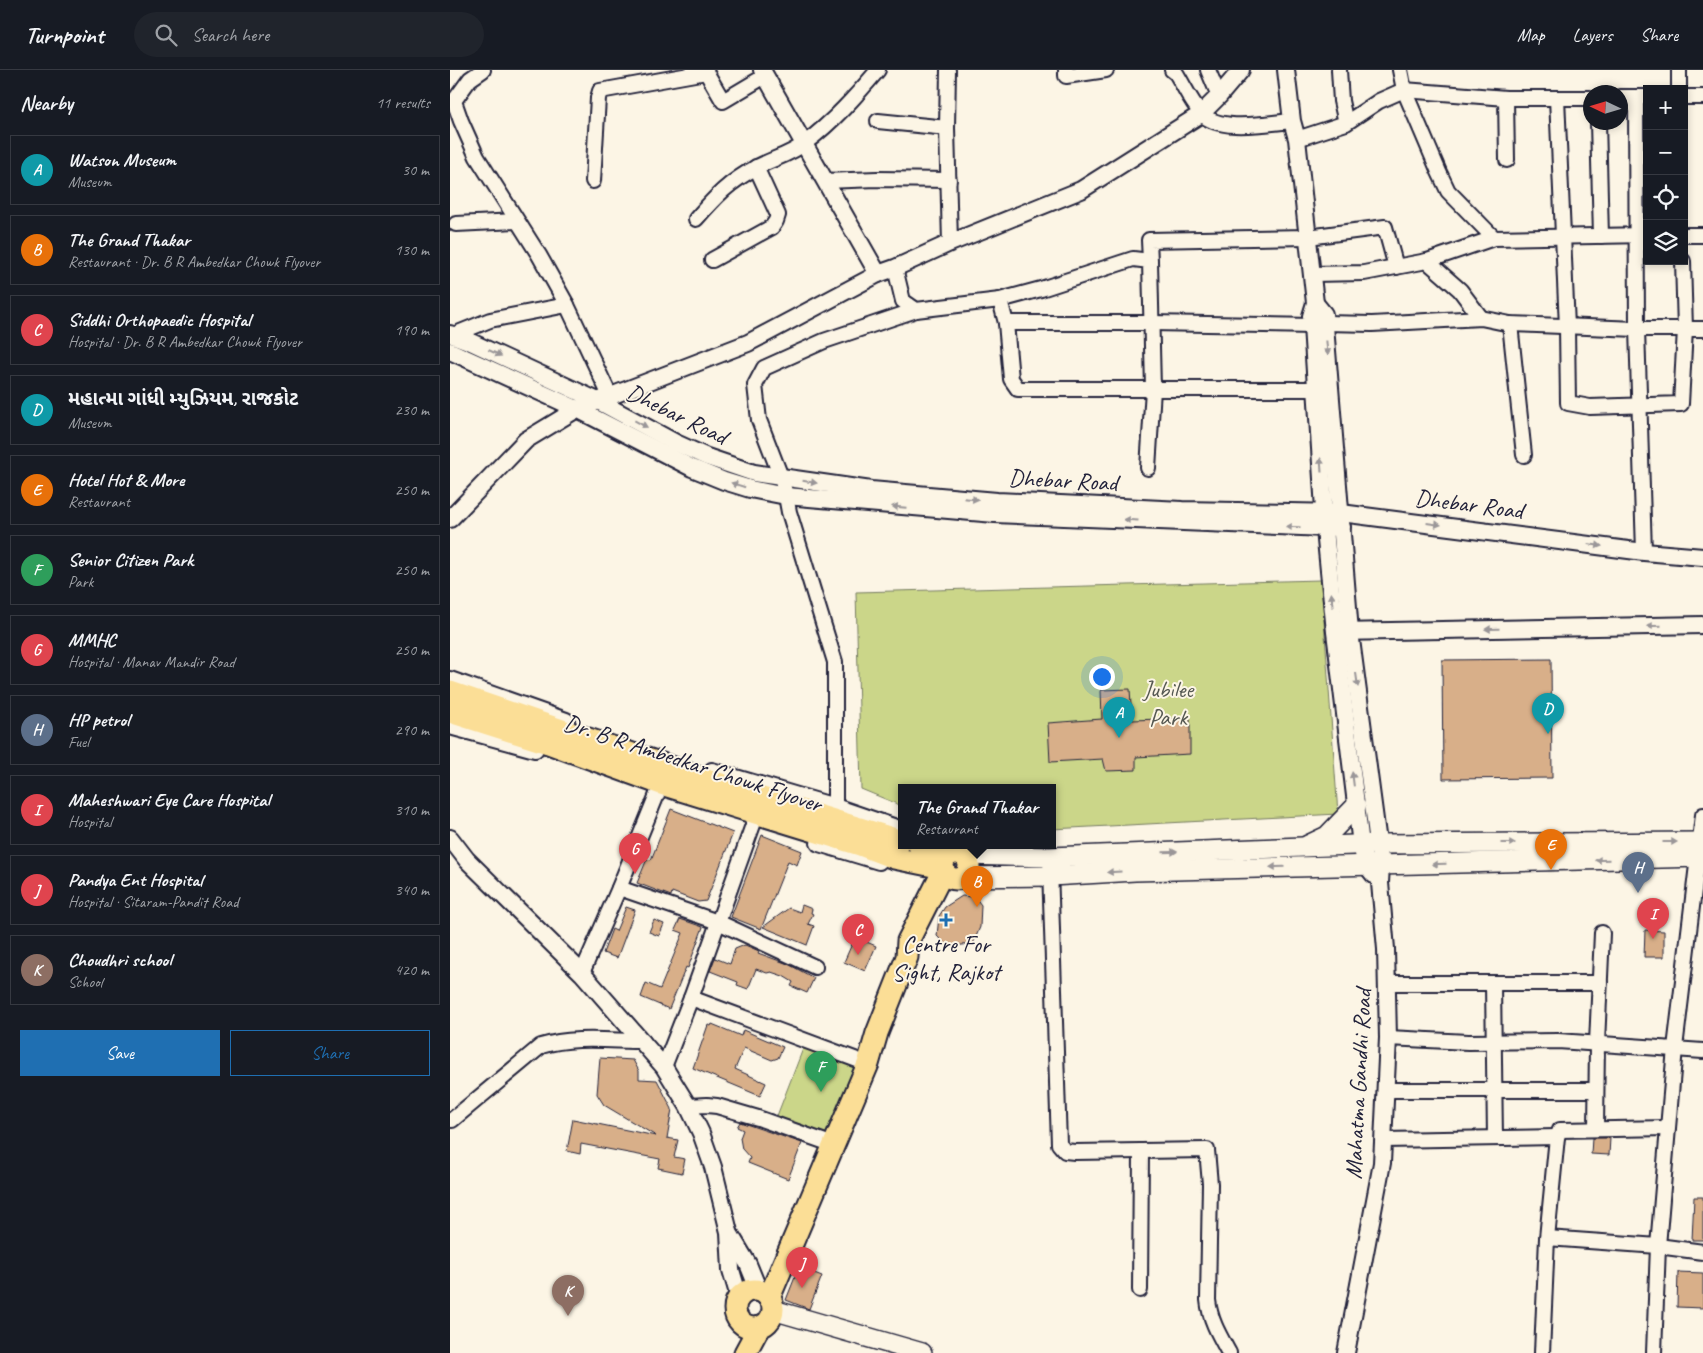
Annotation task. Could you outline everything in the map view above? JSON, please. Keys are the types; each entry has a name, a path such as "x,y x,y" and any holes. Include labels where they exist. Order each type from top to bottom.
{"main road":[{"name":"Dr. B R Ambedkar Chowk Flyover","path":"450,692 764,799 898,842"},
{"name":"Dr. B R Ambedkar Chowk Flyover","path":"450,712 548,743 661,784 860,845 898,842"},
{"path":"1304,846 1327,836 1356,806"},
{"path":"1050,867 1304,846 1370,844 1701,849"},
{"path":"738,1353 751,1326 769,1321 767,1299 868,1064 877,1033 907,957 908,941 953,867 1050,867 1135,871 1376,871 1701,849"},
{"name":"Dr. B R Ambedkar Chowk Flyover","path":"922,850 953,867"},
{"path":"751,1326 735,1314 739,1297 748,1291 875,1347 922,1353"},
{"path":"745,1353 751,1326"}],"street":[{"path":"483,70 452,96 461,121 477,157 539,255 567,305 604,398"},
{"path":"696,219 721,191 756,167 804,145 847,107 867,76 878,70"},
{"path":"948,70 947,128 950,242"},
{"path":"1066,70 1066,76 1106,70"},
{"path":"1172,70 1176,73 1201,114 1214,122 1229,126 1292,121"},
{"path":"1208,70 1219,96"},
{"path":"450,519 526,440 577,409 748,343 878,274 950,242 1081,190 1201,114 1241,70"},
{"path":"1286,70 1292,121 1297,139 1315,302 1324,314 1318,324 1316,389 1333,520"},
{"path":"1339,70 1341,100 1346,123"},
{"path":"1400,70 1404,90 1448,191 1494,238"},
{"path":"1679,70 1680,85"},
{"path":"593,181 600,91 705,71 723,101 764,73 878,274"},
{"path":"1297,139 1346,123 1378,102 1404,90 1506,98 1583,98"},
{"path":"1628,97 1641,97 1642,234 1637,329 1644,552"},
{"path":"1688,97 1703,97"},
{"path":"1506,98 1507,160"},
{"path":"1557,98 1564,236 1568,403 1590,408 1681,404 1685,329 1683,265"},
{"path":"878,121 947,128"},
{"path":"1598,130 1601,236"},
{"path":"712,260 772,227 776,221 778,215 756,167"},
{"path":"825,181 877,179 948,180"},
{"path":"456,224 516,221"},
{"path":"1148,468 1154,389 1149,240 1308,237 1386,227 1396,267"},
{"path":"1312,274 1364,273 1396,267 1426,261 1494,238 1642,234"},
{"path":"1688,235 1703,235"},
{"path":"835,807 835,662 789,512 781,478 759,420 755,385 764,368 824,341 916,310 1000,300 1132,259 1150,261"},
{"path":"1426,261 1460,290 1481,318"},
{"path":"895,268 903,302 916,310"},
{"path":"1000,300 1006,323 1011,379 1018,389 1316,389"},
{"path":"451,340 490,320 567,305"},
{"path":"1006,323 1372,324 1481,318 1510,324 1567,327 1703,329"},
{"path":"1318,324 1356,806 1370,844"},
{"path":"1510,324 1524,456"},
{"name":"Dhebar Road","path":"451,340 471,342 604,398 676,443 707,457 754,473 781,478 872,490 997,501 1333,520 1703,558"},
{"name":"Dhebar Road","path":"451,340 577,409 700,471 750,489 786,496 994,514 1333,520"},
{"path":"1342,632 1703,625"},
{"path":"1342,632 1370,844"},
{"path":"450,680 708,769 835,807 898,841"},
{"path":"450,726 533,748 658,792 854,855 904,868 911,868 922,850"},
{"path":"582,973 658,792"},
{"path":"1654,1353 1658,1246 1675,1048 1701,849 1703,815"},
{"path":"664,1067 691,998 754,822"},
{"path":"450,838 467,860 582,973 664,1067 688,1106 701,1133 713,1167 729,1232 731,1270 739,1297"},
{"name":"Mahatma Gandhi Road","path":"1346,1353 1382,1163 1388,1038 1386,949 1376,871 1370,844"},
{"path":"1050,867 1059,1144 1065,1151 1075,1152 1207,1150 1210,1202 1208,1300 1213,1324 1229,1353"},
{"path":"619,888 718,922 815,967"},
{"path":"1596,1129 1597,1043 1602,933"},
{"path":"1387,983 1600,983"},
{"path":"1493,983 1495,1138"},
{"path":"691,998 868,1064"},
{"path":"1388,1038 1494,1042 1558,1041 1703,1050"},
{"path":"452,1120 541,1046 572,1040 643,1041"},
{"path":"1385,1090 1596,1090"},
{"path":"688,1106 717,1106 758,1118 834,1146"},
{"path":"1542,1353 1547,1238 1557,1137 1560,1130 1668,1128"},
{"path":"1383,1140 1557,1137"},
{"path":"1140,1290 1141,1151"},
{"path":"729,1232 767,1299"},
{"path":"1547,1238 1658,1246 1703,1252"}],"green space":[{"name":"Jubilee Park","path":"1321,580 1338,814 1056,829 1056,784 898,784 898,804 861,789 856,592"},
{"path":"806,1041 868,1064 834,1145 775,1121"}],"building":[{"path":"1551,659 1552,778 1443,779 1442,660"},
{"path":"1130,689 1132,720 1190,718 1190,754 1136,757 1136,770 1106,771 1103,759 1050,762 1048,723 1102,719 1101,690"},
{"path":"671,809 733,833 706,901 698,902 672,892 671,896 637,883 647,859 651,860"},
{"path":"762,835 802,851 797,865 788,861 761,929 731,917"},
{"path":"962,896 975,897 981,905 980,927 973,944 951,946 944,943 937,936 939,916 945,907"},
{"path":"802,905 812,909 811,913 813,914 808,924 814,926 807,945 763,927 789,908 800,912"},
{"path":"626,907 635,910 617,958 603,953 612,929 616,931"},
{"path":"680,919 703,927 688,968 686,967 669,1009 641,997 646,983 660,989 683,933 675,930"},
{"path":"654,920 664,924 659,936 649,932"},
{"path":"1645,930 1664,931 1664,957 1644,957"},
{"path":"855,937 876,946 865,971 844,962"},
{"path":"745,945 759,951 758,953 788,964 814,978 807,993 791,986 793,982 783,976 771,972 767,973 756,969 748,989 737,985 738,982 710,971 715,958 730,964 735,949"},
{"path":"712,1024 741,1036 743,1030 783,1047 778,1058 772,1060 744,1048 735,1069 766,1083 760,1096 693,1068 708,1025 711,1026"},
{"path":"600,1058 633,1060 639,1071 639,1079 657,1080 672,1109 667,1138 678,1140 674,1157 685,1159 682,1173 658,1168 660,1159 581,1144 580,1154 567,1151 573,1119 656,1136 604,1105 597,1094"},
{"path":"740,1122 802,1143 788,1179 748,1163 750,1158 742,1149 740,1138 743,1130 737,1127"},
{"path":"1592,1138 1610,1138 1609,1155 1591,1154"},
{"path":"1694,1197 1703,1197 1703,1240 1692,1240"},
{"path":"799,1267 822,1276 809,1309 786,1300"},
{"path":"1678,1272 1703,1273 1703,1308 1677,1307"}],"place":[{"name":"મહાત્મા ગાંધી મ્યુઝિયમ, રાજકોટ","path":"1548,734"},
{"name":"Watson Museum","path":"1119,738"},
{"name":"Hotel Hot & More","path":"1551,870"},
{"name":"MMHC","path":"635,874"},
{"name":"HP petrol","path":"1638,893"},
{"name":"The Grand Thakar","path":"977,907"},
{"name":"Centre For Sight, Rajkot","path":"946,920"},
{"name":"Maheshwari Eye Care Hospital","path":"1653,939"},
{"name":"Siddhi Orthopaedic Hospital","path":"858,955"},
{"name":"Senior Citizen Park","path":"821,1092"},
{"name":"Pandya Ent Hospital","path":"802,1288"},
{"name":"Choudhri school","path":"568,1316"}]}
